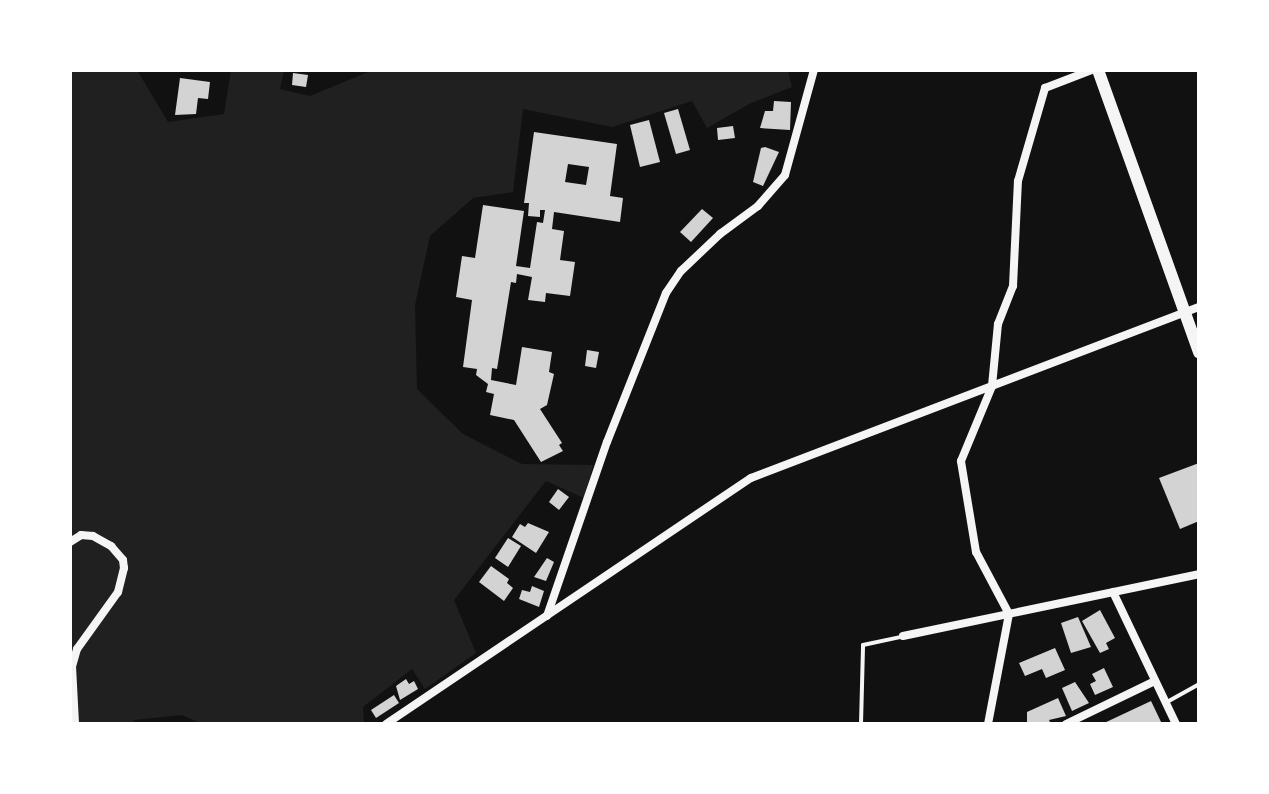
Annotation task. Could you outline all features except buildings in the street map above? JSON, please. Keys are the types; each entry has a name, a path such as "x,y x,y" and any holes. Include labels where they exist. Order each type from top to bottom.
{"main road":[{"path":"1098,70 1199,352"}],"street":[{"path":"547,617 607,442 666,293 681,271 758,206 785,175 814,70"},
{"path":"988,724 1009,614 976,552 961,461 992,386 998,324 1013,286 1018,181 1045,88 1092,70"},
{"path":"386,724 751,478 1199,307"},
{"path":"70,542 81,535 93,536 111,546 123,560 124,568 118,592 77,649 71,689 75,724"},
{"path":"903,636 1199,574"},
{"path":"1113,592 1176,724"},
{"path":"1066,724 1155,681"}],"lane":[{"path":"861,724 863,645 903,636"},
{"path":"1164,703 1199,684"}],"shaded area":[{"path":"70,70 137,70 168,122 224,114 231,70 284,70 280,89 310,96 373,70 788,70 792,87 749,104 707,128 692,101 612,127 523,109 513,192 473,198 430,236 415,305 417,389 463,434 522,464 593,465 584,498 546,481 454,600 476,653 425,689 412,669 363,707 364,724 202,724 182,715 134,720 134,724 70,724"}]}
